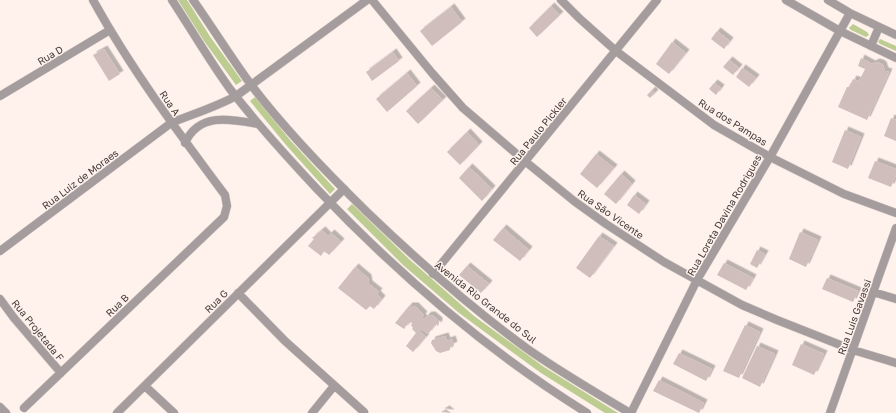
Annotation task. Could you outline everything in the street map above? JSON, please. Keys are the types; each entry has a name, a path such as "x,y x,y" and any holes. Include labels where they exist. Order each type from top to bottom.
{"street":[{"name":"Rua A","path":"93,0 110,30 185,143 225,195 227,206 224,217"},
{"path":"172,0 236,96 258,124 330,203 386,259 505,358 548,389 587,413"},
{"name":"Avenida Rio Grande do Sul","path":"193,0 251,85 303,148 433,274 489,320 530,350 572,378 630,413"},
{"name":"Rua Luiz de Moraes","path":"0,251 172,123 195,112 221,104 236,96 367,0"},
{"name":"Rua São Vicente","path":"372,0 463,108 574,201 606,224 635,244 742,305 853,350 896,363"},
{"name":"Rua dos Pampas","path":"561,0 578,18 616,51 714,125 770,157 844,194 896,214"},
{"name":"Rua Paulo Pickler","path":"433,274 657,0"},
{"path":"786,0 840,31 896,58"},
{"path":"828,0 850,13 896,35"},
{"name":"Rua Loreta Davina Rodrigues","path":"630,413 697,280 770,157 850,13"},
{"path":"871,46 879,27"},
{"name":"Rua D","path":"0,96 110,30"},
{"path":"221,104 223,111 229,119"},
{"path":"185,143 190,133 200,125 219,119 229,119 258,124"},
{"path":"330,203 344,189"},
{"name":"Rua G","path":"117,413 330,203"},
{"name":"Rua B","path":"24,408 224,217"},
{"name":"Rua Luis Gavassi","path":"830,413 896,228"},
{"path":"873,292 896,299"},
{"path":"238,293 285,341 364,412"},
{"name":"Rua Projetada F","path":"0,298 14,318 61,373"},
{"path":"145,386 174,413"},
{"path":"312,413 334,386"},
{"path":"0,407 6,413"}],"green space":[{"path":"178,0 187,0 211,38 242,81 236,85 204,41"},
{"path":"853,24 867,32 869,35 866,37 851,30 849,28"},
{"path":"880,39 896,46 896,51 880,44 878,42"},
{"path":"255,97 290,140 335,189 330,194 286,145 250,101"},
{"path":"352,204 409,259 474,316 544,367 618,413 605,413 541,373 459,313 403,265 347,209"}],"building":[{"path":"551,6 560,15 537,37 529,28"},
{"path":"451,7 462,22 432,46 420,31"},
{"path":"717,31 730,41 724,49 711,39"},
{"path":"672,42 686,53 669,74 656,64"},
{"path":"104,49 120,74 109,81 93,55"},
{"path":"393,52 399,61 372,81 366,72"},
{"path":"861,58 872,64 876,62 880,63 883,65 885,71 889,72 867,120 838,107 847,87 849,87 853,79 859,81 865,69 858,66"},
{"path":"729,60 739,68 733,75 723,67"},
{"path":"742,68 756,78 749,87 736,77"},
{"path":"407,73 417,86 387,112 376,99"},
{"path":"714,83 721,88 716,95 709,89"},
{"path":"431,88 443,100 418,124 406,111"},
{"path":"652,90 655,93 650,98 647,95"},
{"path":"891,118 896,120 896,141 884,136"},
{"path":"845,130 861,137 848,169 832,162"},
{"path":"467,132 479,145 460,165 447,152"},
{"path":"596,154 614,168 597,188 580,174"},
{"path":"875,161 896,169 896,175 891,187 868,178"},
{"path":"469,167 492,189 482,201 459,178"},
{"path":"621,174 632,184 616,204 604,194"},
{"path":"634,195 646,204 639,214 627,205"},
{"path":"503,228 529,250 520,261 493,240"},
{"path":"322,230 328,236 331,233 341,242 329,255 324,251 321,256 308,246 314,239 312,238"},
{"path":"800,232 818,240 806,267 789,259"},
{"path":"599,236 614,246 590,278 576,268"},
{"path":"757,250 765,254 757,268 750,264"},
{"path":"724,263 753,278 746,290 717,275"},
{"path":"467,266 489,284 481,293 459,275"},
{"path":"355,267 368,278 369,284 379,292 377,294 382,299 374,309 370,306 366,310 338,288"},
{"path":"827,278 858,291 853,302 822,289"},
{"path":"409,306 415,306 424,315 422,317 424,319 428,315 432,315 439,321 438,326 436,324 428,334 421,329 419,331 426,337 413,352 406,346 416,333 412,329 412,323 408,323 404,329 395,323"},
{"path":"745,325 760,332 739,378 723,371"},
{"path":"445,336 447,341 452,339 454,345 450,347 450,350 440,353 436,351 431,343 432,340"},
{"path":"801,344 824,354 814,375 792,365"},
{"path":"757,346 775,354 760,387 742,378"},
{"path":"679,353 712,369 706,381 673,364"},
{"path":"659,380 704,403 699,413 653,391"},
{"path":"446,409 451,413 441,412"}]}
